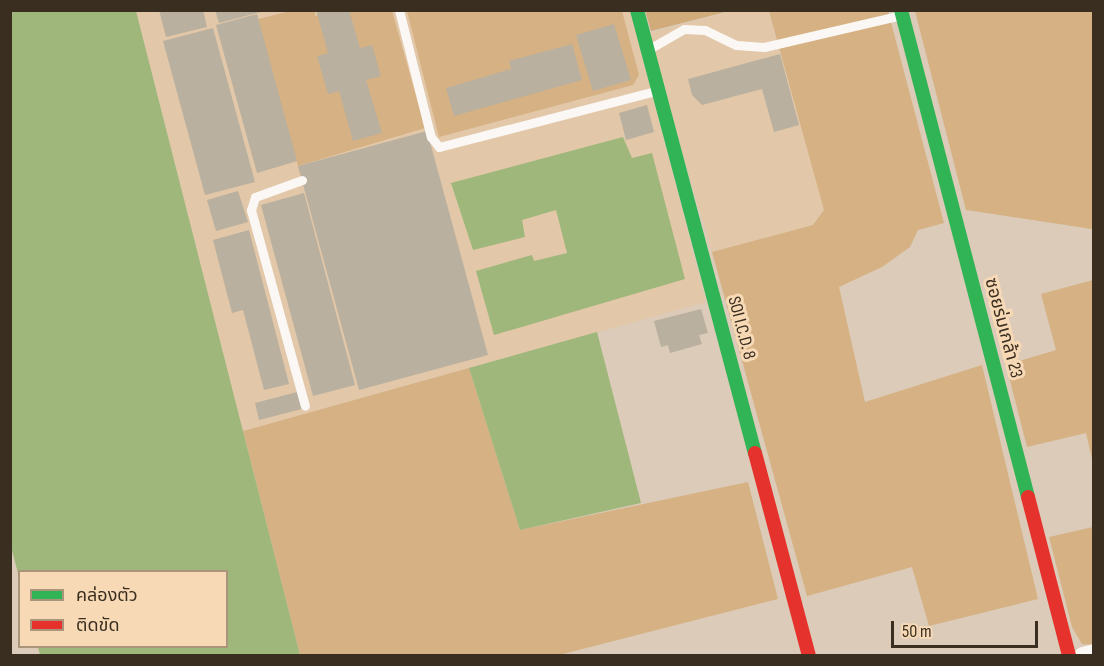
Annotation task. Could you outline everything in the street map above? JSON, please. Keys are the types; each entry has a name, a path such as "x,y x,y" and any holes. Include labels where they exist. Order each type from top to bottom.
{"street":[{"name":"SOI I.C.D. 8","path":"637,10 809,656"},
{"name":"ซอยร่มเกล้า 23","path":"902,13 1069,656"},
{"path":"1083,656 1094,653"}],"lane":[{"path":"399,10 433,145 453,146 658,90"},
{"path":"647,50 684,29 705,30 736,45 764,47 902,13"},
{"path":"302,180 255,197 250,210 305,406"}],"shaded area":[{"path":"645,10 729,11 651,31"},
{"path":"10,11 136,11 300,655 40,655 38,648 228,648 228,570 18,570 18,573 10,543"},
{"path":"136,11 630,11 706,302 243,431"},
{"path":"290,11 315,11 315,16 336,11 392,11 425,128 298,166 255,20"},
{"path":"407,11 622,11 639,75 633,85 439,137"},
{"path":"731,11 769,11 824,209 813,225 712,252 647,34"},
{"path":"769,11 888,11 944,223 918,230 910,247 882,267 839,287 865,402 982,365 1038,599 929,626 912,567 807,596 712,252 813,225 824,210"},
{"path":"915,11 1093,11 1093,234 1092,229 966,210"},
{"path":"623,137 632,158 652,153 685,279 494,335 476,271 532,255 534,261 567,253 556,210 522,220 525,237 473,250 451,183"},
{"path":"1093,280 1093,463 1086,433 1027,447 1006,365 1056,350 1041,294"},
{"path":"597,332 641,503 520,530 469,368"},
{"path":"469,368 520,530 748,482 778,599 559,655 300,655 243,431"},
{"path":"1093,527 1093,645 1082,644 1072,627 1049,537"}],"building":[{"path":"159,10 203,10 207,27 166,37"},
{"path":"215,10 264,10 265,11 219,23"},
{"path":"316,10 349,10 360,48 372,45 381,76 366,80 382,133 353,141 339,91 328,94 317,56 328,53"},
{"path":"257,14 297,161 257,173 216,25"},
{"path":"614,24 631,80 593,91 576,35"},
{"path":"213,28 255,182 205,195 163,41"},
{"path":"572,44 582,80 454,116 446,88 511,69 509,61"},
{"path":"780,54 799,125 774,132 762,89 702,105 692,95 688,79"},
{"path":"647,105 654,132 626,140 619,113"},
{"path":"427,131 488,355 359,390 298,166"},
{"path":"238,191 248,222 216,231 207,200"},
{"path":"304,193 355,385 313,396 261,205"},
{"path":"249,230 289,384 264,390 243,310 232,313 213,240"},
{"path":"701,309 708,333 699,335 702,344 670,353 668,345 661,347 654,321"},
{"path":"297,392 302,409 259,420 255,403"}],"traffic: fast":[{"path":"637,10 755,453"},
{"path":"901,10 1028,497"}],"traffic: jam":[{"path":"755,453 809,656"},
{"path":"1028,497 1069,656"}]}
